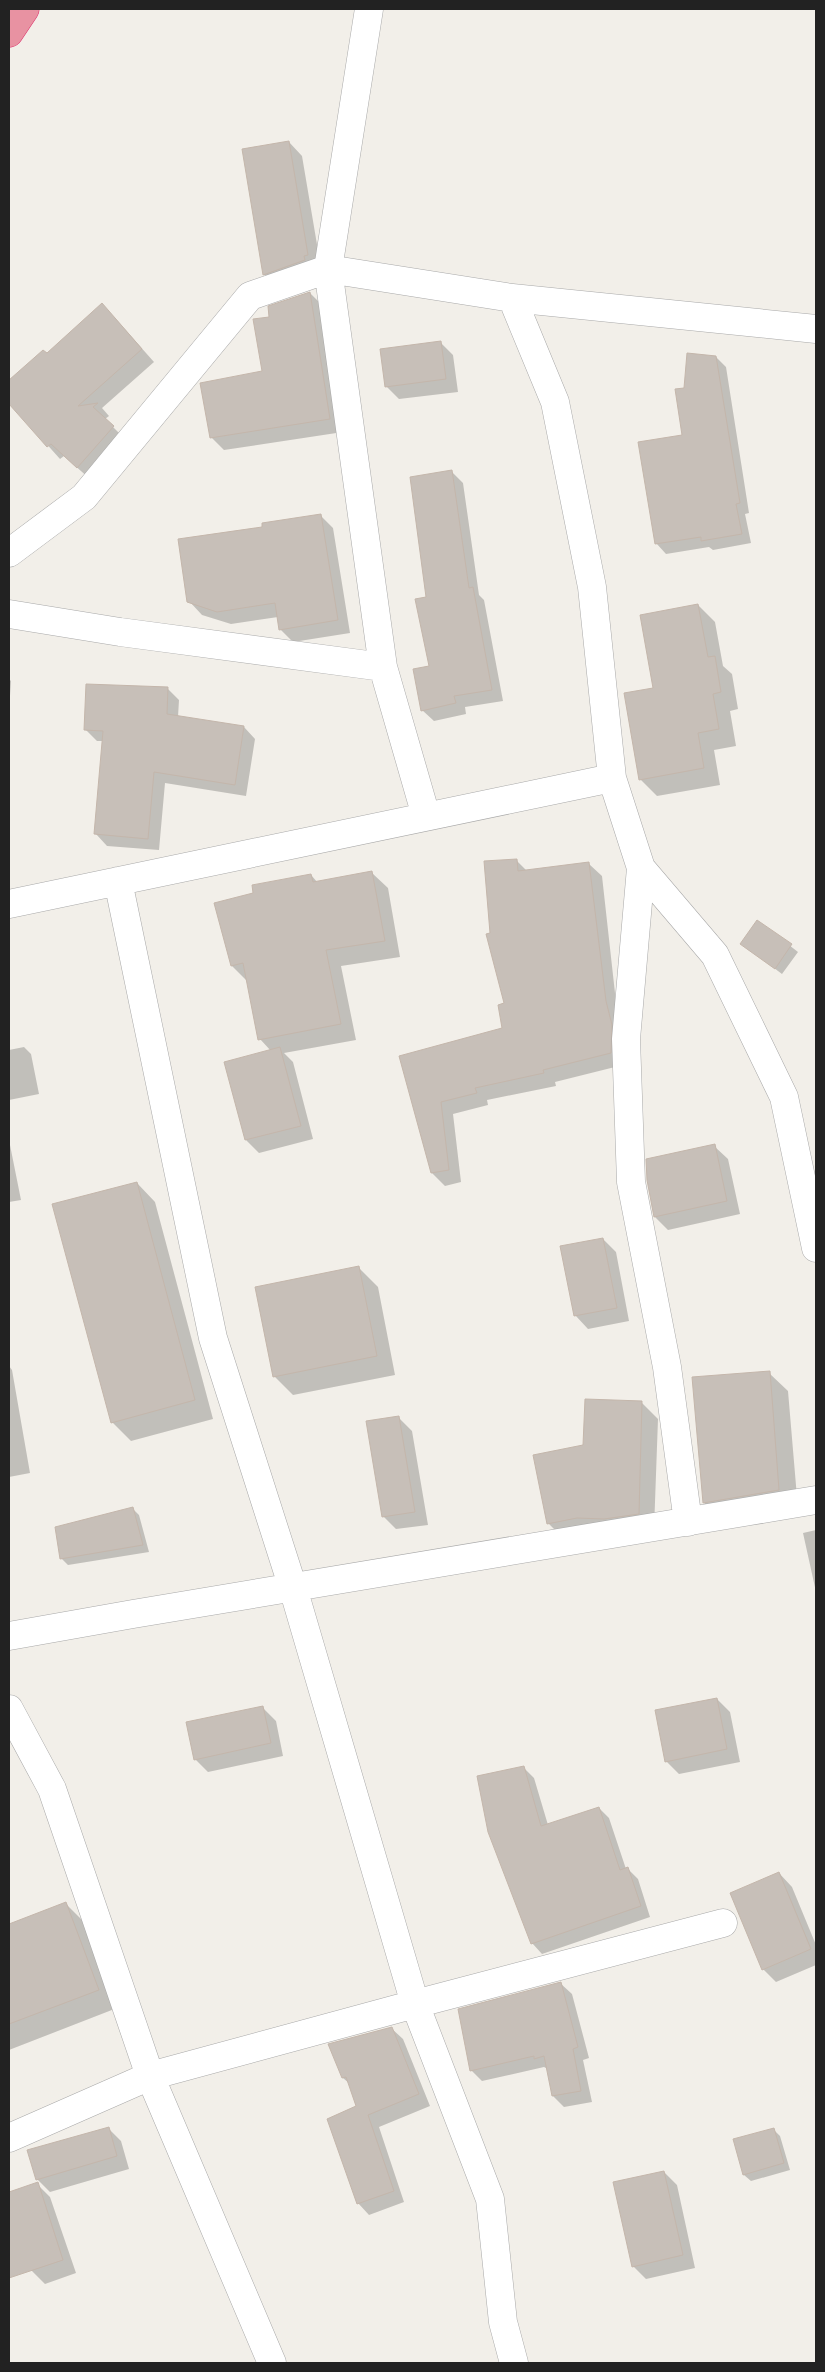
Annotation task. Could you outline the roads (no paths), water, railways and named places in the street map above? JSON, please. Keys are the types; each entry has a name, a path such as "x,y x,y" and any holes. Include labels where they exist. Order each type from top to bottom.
{"highway":[{"path":"9,33 25,9"}],"street":[{"path":"369,9 328,269 383,667 426,816"},
{"path":"9,553 84,497 250,296 328,269 512,298 816,329"},
{"path":"512,298 555,402 592,587 612,778 641,868 715,954 784,1097 807,1157 816,1248"},
{"path":"9,614 120,632 383,667"},
{"path":"9,904 612,778"},
{"path":"641,868 626,1039 631,1182 667,1367 688,1522"},
{"path":"118,881 213,1338 293,1588 415,2004 490,2200 503,2322 514,2363"},
{"path":"9,1636 816,1500"},
{"path":"9,1709 52,1789 150,2076 272,2363"},
{"path":"9,2138 150,2076 723,1923"}]}
